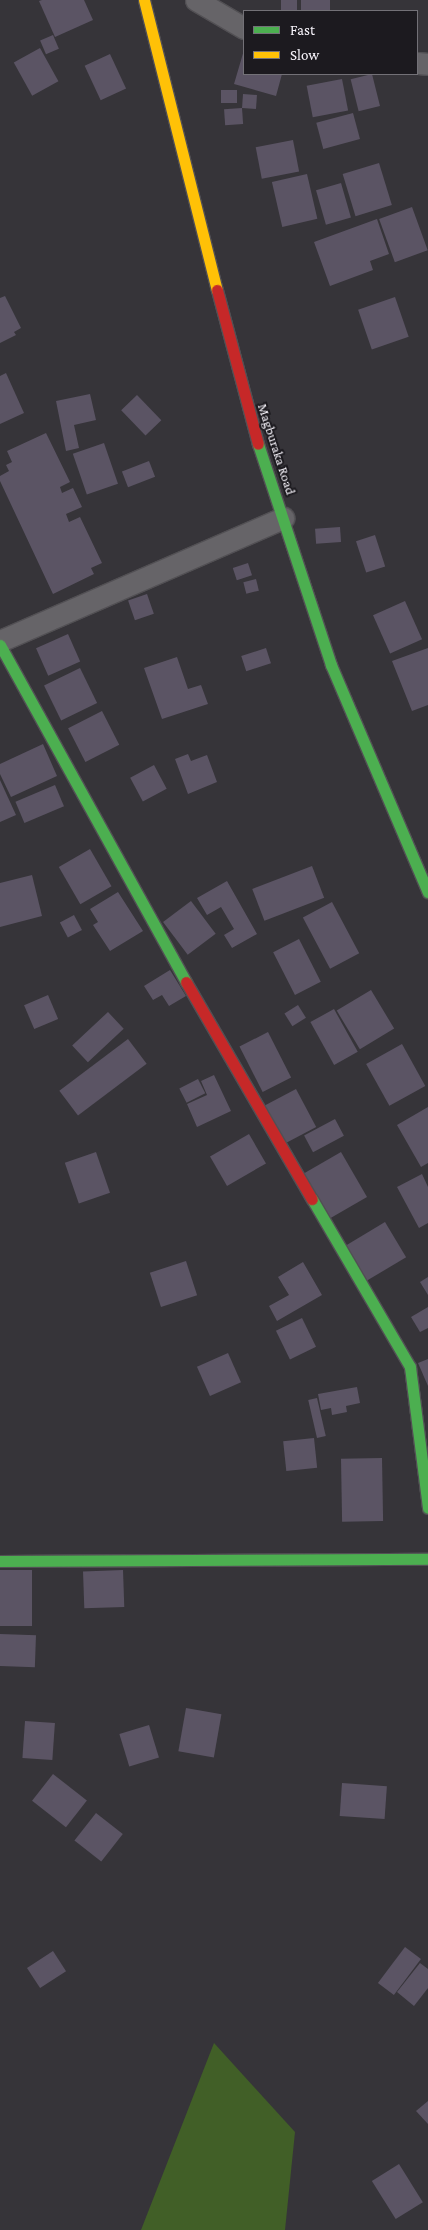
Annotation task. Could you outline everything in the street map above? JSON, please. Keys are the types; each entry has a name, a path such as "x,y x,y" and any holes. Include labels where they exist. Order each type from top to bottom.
{"street":[{"name":"Magburaka Road","path":"144,0 253,430 331,665 428,892"},
{"path":"196,0 243,27"},
{"path":"283,518 0,643 176,966 410,1367 428,1508"},
{"path":"0,1561 428,1559"}],"green space":[{"path":"214,2043 295,2132 285,2230 141,2230"}],"building":[{"path":"84,0 93,20 55,37 39,1"},
{"path":"281,0 297,0 297,10 281,10"},
{"path":"301,0 330,0 330,10 301,10"},
{"path":"53,35 59,49 46,54 40,40"},
{"path":"40,48 58,81 32,96 14,63"},
{"path":"243,53 243,75 282,75 276,96 234,84"},
{"path":"110,54 126,88 101,100 85,66"},
{"path":"372,75 380,106 359,111 351,79"},
{"path":"342,79 348,110 313,117 307,86"},
{"path":"221,90 237,90 237,103 221,103"},
{"path":"243,94 257,95 256,109 242,108"},
{"path":"242,108 243,124 225,125 224,109"},
{"path":"353,113 360,139 323,149 316,123"},
{"path":"293,140 299,171 262,179 256,147"},
{"path":"379,163 392,205 356,216 343,174"},
{"path":"307,174 317,219 282,227 272,182"},
{"path":"341,183 351,218 326,225 316,190"},
{"path":"412,207 428,250 395,262 379,219"},
{"path":"377,219 389,254 370,261 373,270 330,286 314,242"},
{"path":"5,296 21,328 14,332 16,335 0,343 0,298"},
{"path":"395,297 409,337 372,349 358,310"},
{"path":"6,373 24,413 0,424 0,376"},
{"path":"90,394 96,420 74,425 79,448 66,451 56,401"},
{"path":"137,395 161,420 145,435 121,410"},
{"path":"46,433 70,482 60,487 62,493 73,488 82,507 66,514 69,522 80,517 102,563 91,568 94,574 53,594 0,481 0,476 9,471 6,465 12,462 7,451"},
{"path":"104,443 118,484 87,494 73,454"},
{"path":"149,461 155,477 128,487 122,471"},
{"path":"340,527 341,542 316,544 315,529"},
{"path":"375,535 385,566 366,573 356,541"},
{"path":"248,563 252,575 237,580 233,568"},
{"path":"256,579 259,591 246,594 243,582"},
{"path":"147,594 154,614 135,620 128,601"},
{"path":"405,601 422,639 390,654 373,615"},
{"path":"68,634 80,661 48,676 36,648"},
{"path":"266,648 271,663 246,671 241,656"},
{"path":"428,648 428,705 412,711 392,661"},
{"path":"177,657 188,689 201,685 208,704 162,719 144,668"},
{"path":"80,668 97,703 61,721 44,686"},
{"path":"102,711 119,745 85,762 68,728"},
{"path":"43,744 57,776 11,797 0,774 0,764"},
{"path":"188,754 191,761 207,755 217,782 188,794 175,759"},
{"path":"154,765 167,789 143,802 130,778"},
{"path":"0,780 16,815 0,822"},
{"path":"55,785 64,806 24,823 15,802"},
{"path":"90,849 112,886 80,904 59,867"},
{"path":"312,866 324,898 264,921 252,889"},
{"path":"32,875 42,916 0,927 0,883"},
{"path":"227,881 257,934 232,948 224,935 234,929 221,907 207,915 197,898"},
{"path":"118,892 143,931 110,951 93,925 98,922 90,909"},
{"path":"191,901 216,934 188,955 163,922"},
{"path":"332,902 359,953 330,969 303,917"},
{"path":"74,915 82,930 68,938 60,923"},
{"path":"299,939 321,982 295,995 273,952"},
{"path":"170,970 186,996 169,1006 162,995 153,1000 144,986"},
{"path":"371,990 394,1029 360,1049 337,1011"},
{"path":"48,995 58,1019 34,1029 24,1005"},
{"path":"298,1005 306,1018 292,1026 284,1013"},
{"path":"334,1009 358,1052 334,1065 310,1022"},
{"path":"108,1012 124,1029 88,1062 72,1045"},
{"path":"268,1032 291,1077 263,1092 239,1047"},
{"path":"128,1039 147,1064 78,1116 59,1091"},
{"path":"402,1044 425,1086 389,1106 366,1064"},
{"path":"214,1075 231,1111 197,1127 187,1104 207,1095 201,1081"},
{"path":"198,1079 205,1093 187,1103 179,1089"},
{"path":"296,1089 316,1127 284,1144 263,1106"},
{"path":"428,1107 428,1163 421,1167 397,1125"},
{"path":"335,1119 344,1136 313,1152 304,1135"},
{"path":"249,1134 266,1163 227,1186 210,1156"},
{"path":"96,1152 110,1193 79,1203 65,1163"},
{"path":"341,1152 367,1197 326,1221 300,1176"},
{"path":"422,1174 428,1187 428,1223 419,1228 397,1187"},
{"path":"385,1222 406,1257 365,1282 344,1247"},
{"path":"186,1261 197,1295 161,1307 150,1273"},
{"path":"303,1262 322,1295 277,1321 269,1306 289,1295 278,1277"},
{"path":"428,1277 428,1295 420,1282"},
{"path":"428,1307 428,1328 420,1332 411,1317"},
{"path":"302,1318 316,1347 290,1359 276,1331"},
{"path":"228,1353 241,1382 210,1396 197,1367"},
{"path":"428,1359 428,1386 418,1363"},
{"path":"357,1387 360,1403 346,1406 347,1412 332,1415 331,1408 321,1410 318,1394"},
{"path":"317,1398 326,1436 317,1438 308,1400"},
{"path":"314,1438 317,1468 286,1471 283,1441"},
{"path":"382,1458 383,1521 342,1522 341,1459"},
{"path":"0,1570 32,1570 32,1626 0,1626"},
{"path":"123,1570 124,1607 84,1608 83,1571"},
{"path":"0,1634 36,1635 35,1667 0,1666"},
{"path":"186,1708 221,1714 214,1758 178,1751"},
{"path":"25,1721 55,1723 52,1760 22,1758"},
{"path":"149,1725 159,1758 129,1767 119,1734"},
{"path":"53,1774 87,1800 66,1827 32,1801"},
{"path":"342,1783 387,1786 385,1819 340,1816"},
{"path":"96,1813 123,1834 101,1862 74,1841"},
{"path":"405,1947 421,1959 394,1995 378,1983"},
{"path":"53,1951 66,1971 40,1988 27,1968"},
{"path":"420,1963 428,1969 428,1988 414,2006 397,1992"},
{"path":"428,2101 428,2124 416,2111"},
{"path":"399,2164 423,2202 396,2219 372,2181"}],"traffic: fast":[{"path":"258,444 331,665 428,892"},
{"path":"0,645 186,982"},
{"path":"312,1199 410,1367 428,1508"},
{"path":"0,1561 428,1559"}],"traffic: slow":[{"path":"144,0 217,290"}],"traffic: jam":[{"path":"217,290 258,444"},
{"path":"186,982 312,1199"}]}
